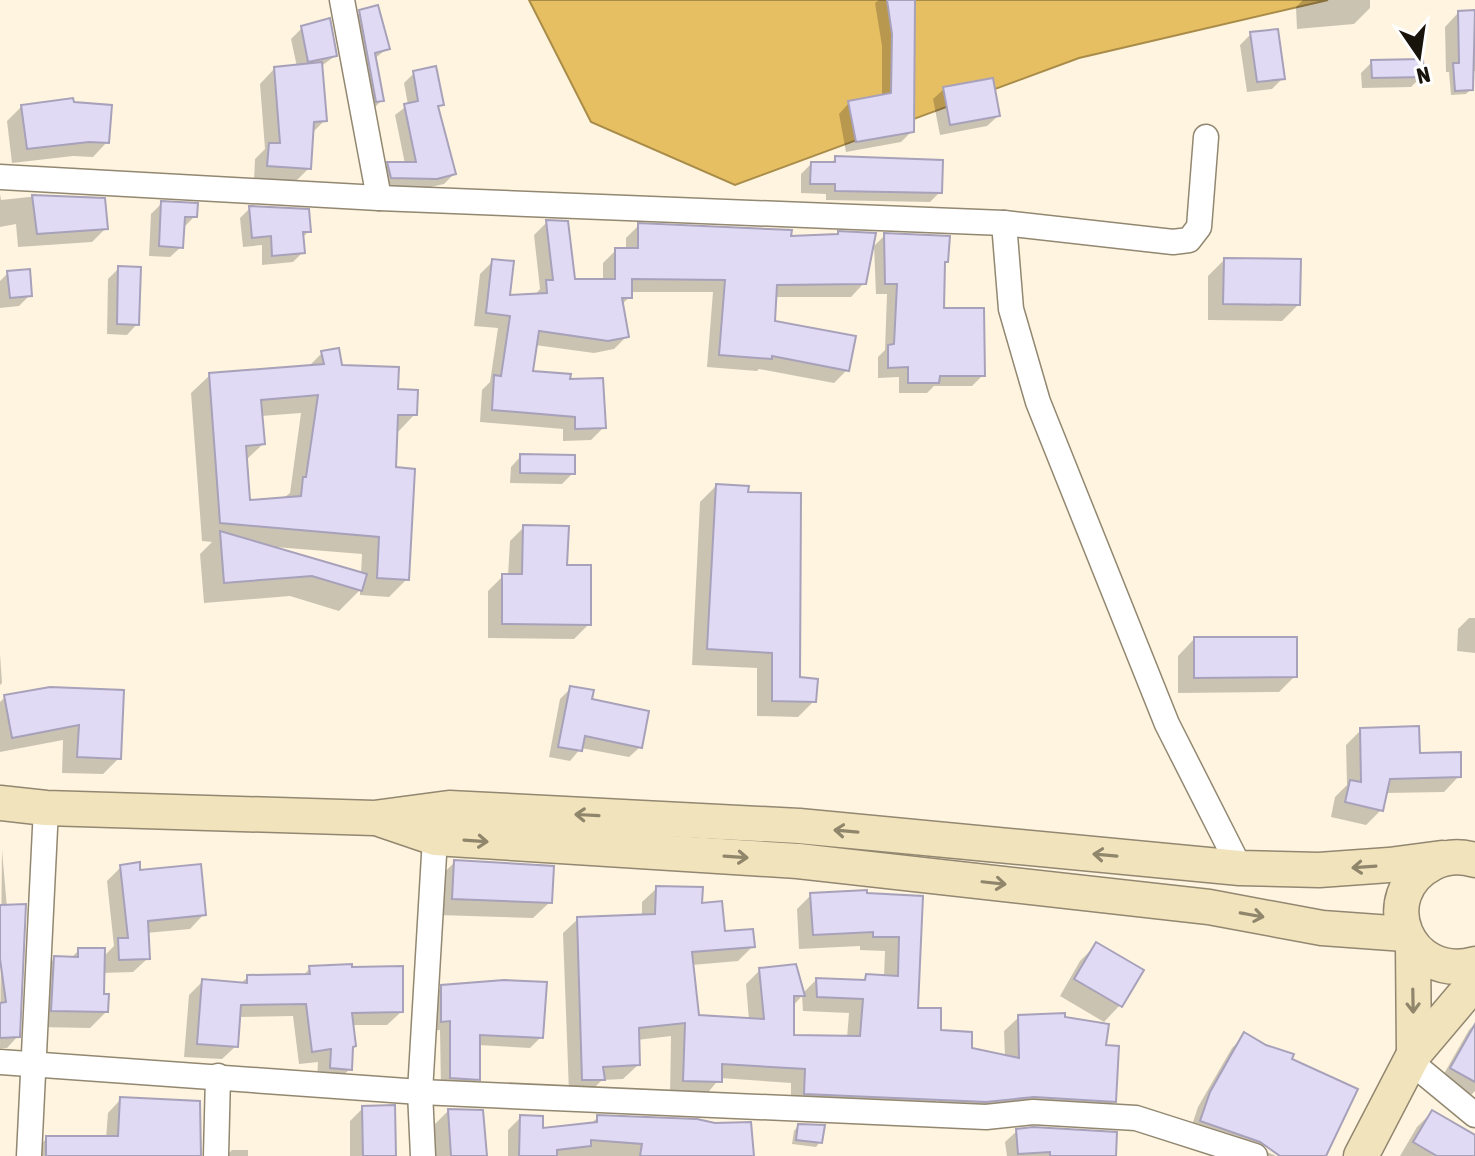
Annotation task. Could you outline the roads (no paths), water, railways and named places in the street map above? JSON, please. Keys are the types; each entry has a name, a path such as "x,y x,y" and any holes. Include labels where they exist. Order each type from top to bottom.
{"main road":[{"path":"0,803 46,808 374,818 449,808 799,826 1240,868 1319,870 1464,856"},
{"path":"374,818 435,838 798,861 1209,907 1409,940 1429,961 1451,968 1475,964"},
{"path":"1413,1058 1409,940 1400,911 1406,888 1421,869 1464,856"},
{"path":"1361,1156 1413,1058 1475,982"}],"street":[{"path":"342,0 379,198"},
{"path":"0,177 379,198 1004,223 1173,242 1189,240 1199,227 1206,137"},
{"path":"1004,223 1011,309 1038,402 1167,724 1240,868"},
{"path":"29,1156 46,808"},
{"path":"423,1156 420,1092 435,838"},
{"path":"1413,1058 1475,1115"},
{"path":"0,1062 420,1092 986,1117 1033,1112 1136,1118 1255,1156"},
{"path":"216,1156 218,1076"}]}
